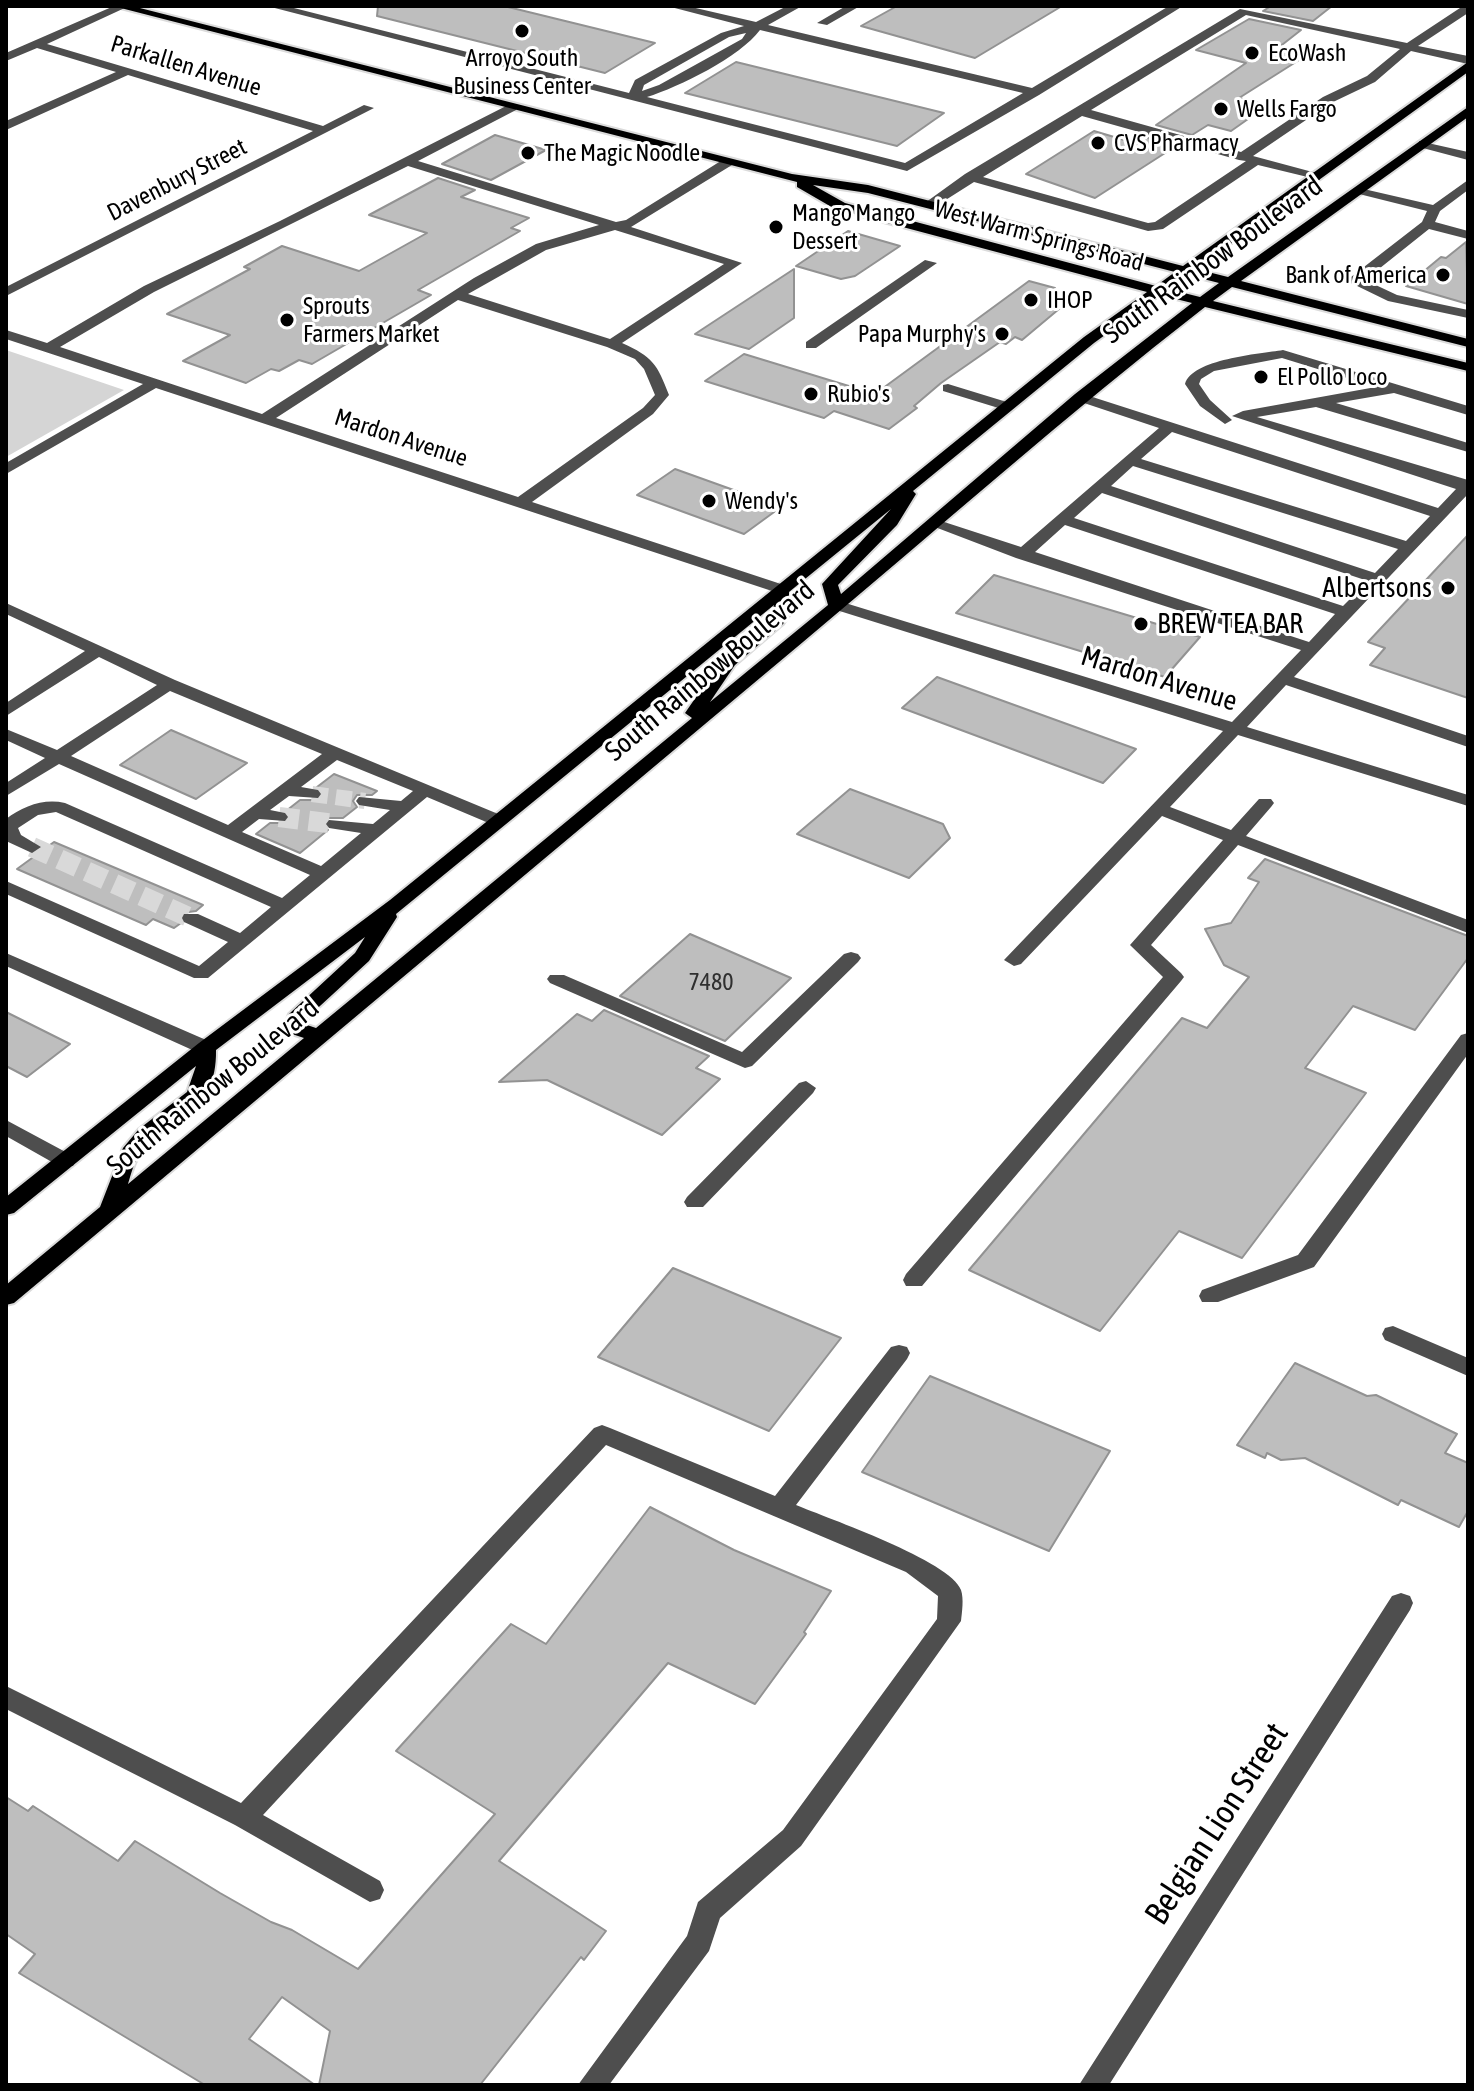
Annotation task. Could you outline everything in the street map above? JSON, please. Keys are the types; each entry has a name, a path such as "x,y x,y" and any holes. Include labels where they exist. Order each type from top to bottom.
{"main road":[{"name":"West Warm Springs Road","path":"121,6 728,162 792,178 868,189 1468,343"},
{"name":"South Rainbow Boulevard","path":"6,1208 206,1048 397,904 1005,406 1155,290 1468,66"},
{"path":"1448,126 1447,117 1468,96"},
{"name":"South Rainbow Boulevard","path":"6,1297 935,524 1080,397 1202,302 1468,111"},
{"name":"West Warm Springs Road","path":"792,178 840,206 1155,290 1468,367"},
{"path":"836,605 830,584 891,522 916,480"},
{"path":"678,736 729,662 782,614 781,589"},
{"path":"321,1038 299,1029 296,1022 299,1014 362,957 397,904"},
{"path":"109,1211 132,1148 203,1087 209,1068 206,1048"}],"street":[{"path":"6,57 121,6"},
{"path":"273,6 907,167 1177,6"},
{"path":"673,6 1035,92"},
{"path":"634,97 663,88 746,41 757,26 796,6"},
{"path":"823,23 854,6"},
{"path":"928,205 1244,8 1468,60"},
{"path":"969,177 1148,227 1158,226 1327,100 1371,79 1410,46 1468,8"},
{"name":"Parkallen Avenue","path":"36,44 323,130"},
{"path":"6,126 127,71"},
{"path":"49,348 149,289 409,162 512,107"},
{"name":"Davenbury Street","path":"6,292 368,108"},
{"path":"1079,111 1316,177"},
{"path":"1423,144 1468,156"},
{"path":"409,162 735,263 612,344"},
{"path":"264,419 456,295 541,247 585,232 630,223 728,162"},
{"path":"1468,184 1435,209 1427,224 1356,280 1361,285 1394,297 1468,314"},
{"path":"1360,190 1435,209"},
{"path":"1427,224 1468,235"},
{"path":"811,345 930,263"},
{"path":"456,295 612,344 640,356 651,367 662,395 648,411 520,503"},
{"name":"Mardon Avenue","path":"6,334 781,589"},
{"path":"1014,960 1467,486 1232,418 1194,391 1194,377 1210,368 1291,355 1468,411"},
{"path":"6,469 155,383"},
{"path":"948,388 1005,406"},
{"path":"1202,436 1232,418 1392,389"},
{"path":"1080,397 1441,514"},
{"path":"1316,402 1468,448"},
{"path":"1022,555 1170,426"},
{"path":"1130,460 1410,547"},
{"path":"1099,487 1379,579"},
{"path":"1062,519 1347,613"},
{"path":"935,524 1313,649"},
{"name":"Mardon Avenue","path":"836,605 1468,801"},
{"path":"6,608 169,684 497,820"},
{"path":"6,711 97,651"},
{"path":"1284,679 1468,742"},
{"path":"6,791 169,684"},
{"path":"6,734 323,874"},
{"path":"229,833 333,754"},
{"path":"285,790 312,794"},
{"path":"6,887 201,974 424,791"},
{"path":"365,801 405,807"},
{"path":"914,1280 1174,977 1140,945 1265,803"},
{"path":"32,847 13,838 8,827 20,815 39,806 59,807 284,906"},
{"path":"1159,809 1468,927"},
{"path":"254,813 279,817"},
{"path":"335,824 377,830"},
{"path":"191,918 242,941"},
{"path":"557,979 745,1061 851,958"},
{"path":"6,959 206,1048"},
{"path":"1210,1296 1306,1261 1468,1040"},
{"path":"695,1202 806,1088"},
{"path":"6,1127 66,1161"},
{"path":"1393,1334 1468,1368"},
{"path":"780,1508 899,1353"},
{"path":"244,1817 602,1434 915,1565 950,1592 949,1621 792,1838 708,1911 699,1942 592,2085"},
{"name":"Belgian Lion Street","path":"1093,2085 1401,1603"},
{"path":"6,1697 244,1817 370,1890"}],"shaded area":[{"path":"6,350 124,390 6,457"}],"building":[{"name":"Arroyo South Business Center","path":"378,6 504,6 655,43 605,73 377,16"},
{"path":"897,6 1062,6 975,58 861,26"},
{"path":"1271,6 1332,6 1313,21 1263,11"},
{"path":"1249,19 1301,30 1278,48 1307,55 1239,98 1268,105 1231,131 1208,125 1192,135 1156,125 1246,63 1196,50"},
{"path":"736,62 944,113 897,146 685,93"},
{"name":"CVS Pharmacy","path":"1094,131 1131,142 1141,136 1176,146 1095,198 1026,174"},
{"path":"495,135 546,150 491,180 442,164"},
{"path":"438,178 475,190 461,197 529,218 511,228 520,231 418,290 431,295 312,364 299,360 279,371 271,369 246,383 183,361 230,335 167,314 250,269 244,267 282,246 359,271 427,233 369,215"},
{"path":"848,231 900,246 855,276 841,279 796,266"},
{"name":"Bank of America","path":"1466,242 1468,304 1406,286 1441,257 1446,258"},
{"path":"794,269 794,318 749,349 695,334"},
{"path":"1029,281 1055,288 1065,304 1022,340 1015,337 1006,344 1000,342 941,383 914,406 917,408 889,429 834,411 824,418 705,381 744,354 875,394"},
{"name":"Wendy's","path":"675,469 781,507 744,534 637,495"},
{"path":"1468,535 1468,698 1370,665 1385,648 1368,642"},
{"path":"994,575 1200,637 1165,677 956,613"},
{"path":"937,677 1136,749 1103,783 902,708"},
{"path":"171,730 247,763 196,799 120,765"},
{"path":"334,774 377,791 372,795 357,795 353,801 357,807 343,818 327,818 323,824 328,830 300,853 256,834 270,823 287,823 291,817 286,811 300,800 320,800 324,794 317,787"},
{"path":"850,789 943,824 950,838 909,878 797,834"},
{"path":"54,842 203,905 196,911 181,913 181,923 174,928 153,919 146,925 17,869"},
{"path":"1265,859 1468,936 1468,958 1415,1030 1353,1006 1305,1068 1366,1093 1242,1258 1179,1231 1100,1331 969,1270 1182,1018 1207,1028 1249,977 1224,965 1205,929 1231,923 1259,882 1248,878"},
{"path":"690,934 791,978 725,1041 620,996"},
{"path":"604,1010 709,1056 696,1068 720,1079 662,1135 547,1080 499,1082 577,1014 592,1021"},
{"path":"6,1012 70,1044 27,1077 6,1066"},
{"path":"673,1268 841,1338 769,1431 598,1357"},
{"path":"1295,1363 1367,1396 1376,1395 1457,1434 1445,1453 1468,1463 1468,1511 1459,1527 1401,1500 1398,1505 1305,1458 1281,1460 1267,1453 1265,1458 1237,1445"},
{"path":"930,1376 1110,1451 1049,1551 862,1472"},
{"path":"650,1507 734,1550 831,1591 804,1632 806,1634 755,1704 668,1663 499,1861 606,1931 584,1960 581,1957 480,2085 319,2085 330,2031 282,1997 249,2039 315,2085 205,2085 19,1973 35,1954 6,1934 6,1797 28,1811 33,1806 118,1861 135,1841 220,1893 358,1969 495,1814 396,1751 511,1624 546,1644"}],"tunnel":[{"path":"312,794 365,801"},
{"path":"279,817 335,824"},
{"path":"32,847 191,918"}],"place":[{"name":"Arroyo South Business Center","path":"522,31"},
{"name":"EcoWash","path":"1252,53"},
{"name":"Wells Fargo","path":"1221,109"},
{"name":"CVS Pharmacy","path":"1098,143"},
{"name":"The Magic Noodle","path":"528,153"},
{"name":"Mango Mango Dessert","path":"776,227"},
{"name":"Bank of America","path":"1443,275"},
{"name":"IHOP","path":"1031,300"},
{"name":"Sprouts Farmers Market","path":"287,320"},
{"name":"Papa Murphy's","path":"1002,334"},
{"name":"El Pollo Loco","path":"1261,377"},
{"name":"Rubio's","path":"811,394"},
{"name":"Wendy's","path":"709,501"},
{"name":"Albertsons","path":"1448,588"},
{"name":"BREW TEA BAR","path":"1141,624"}]}
